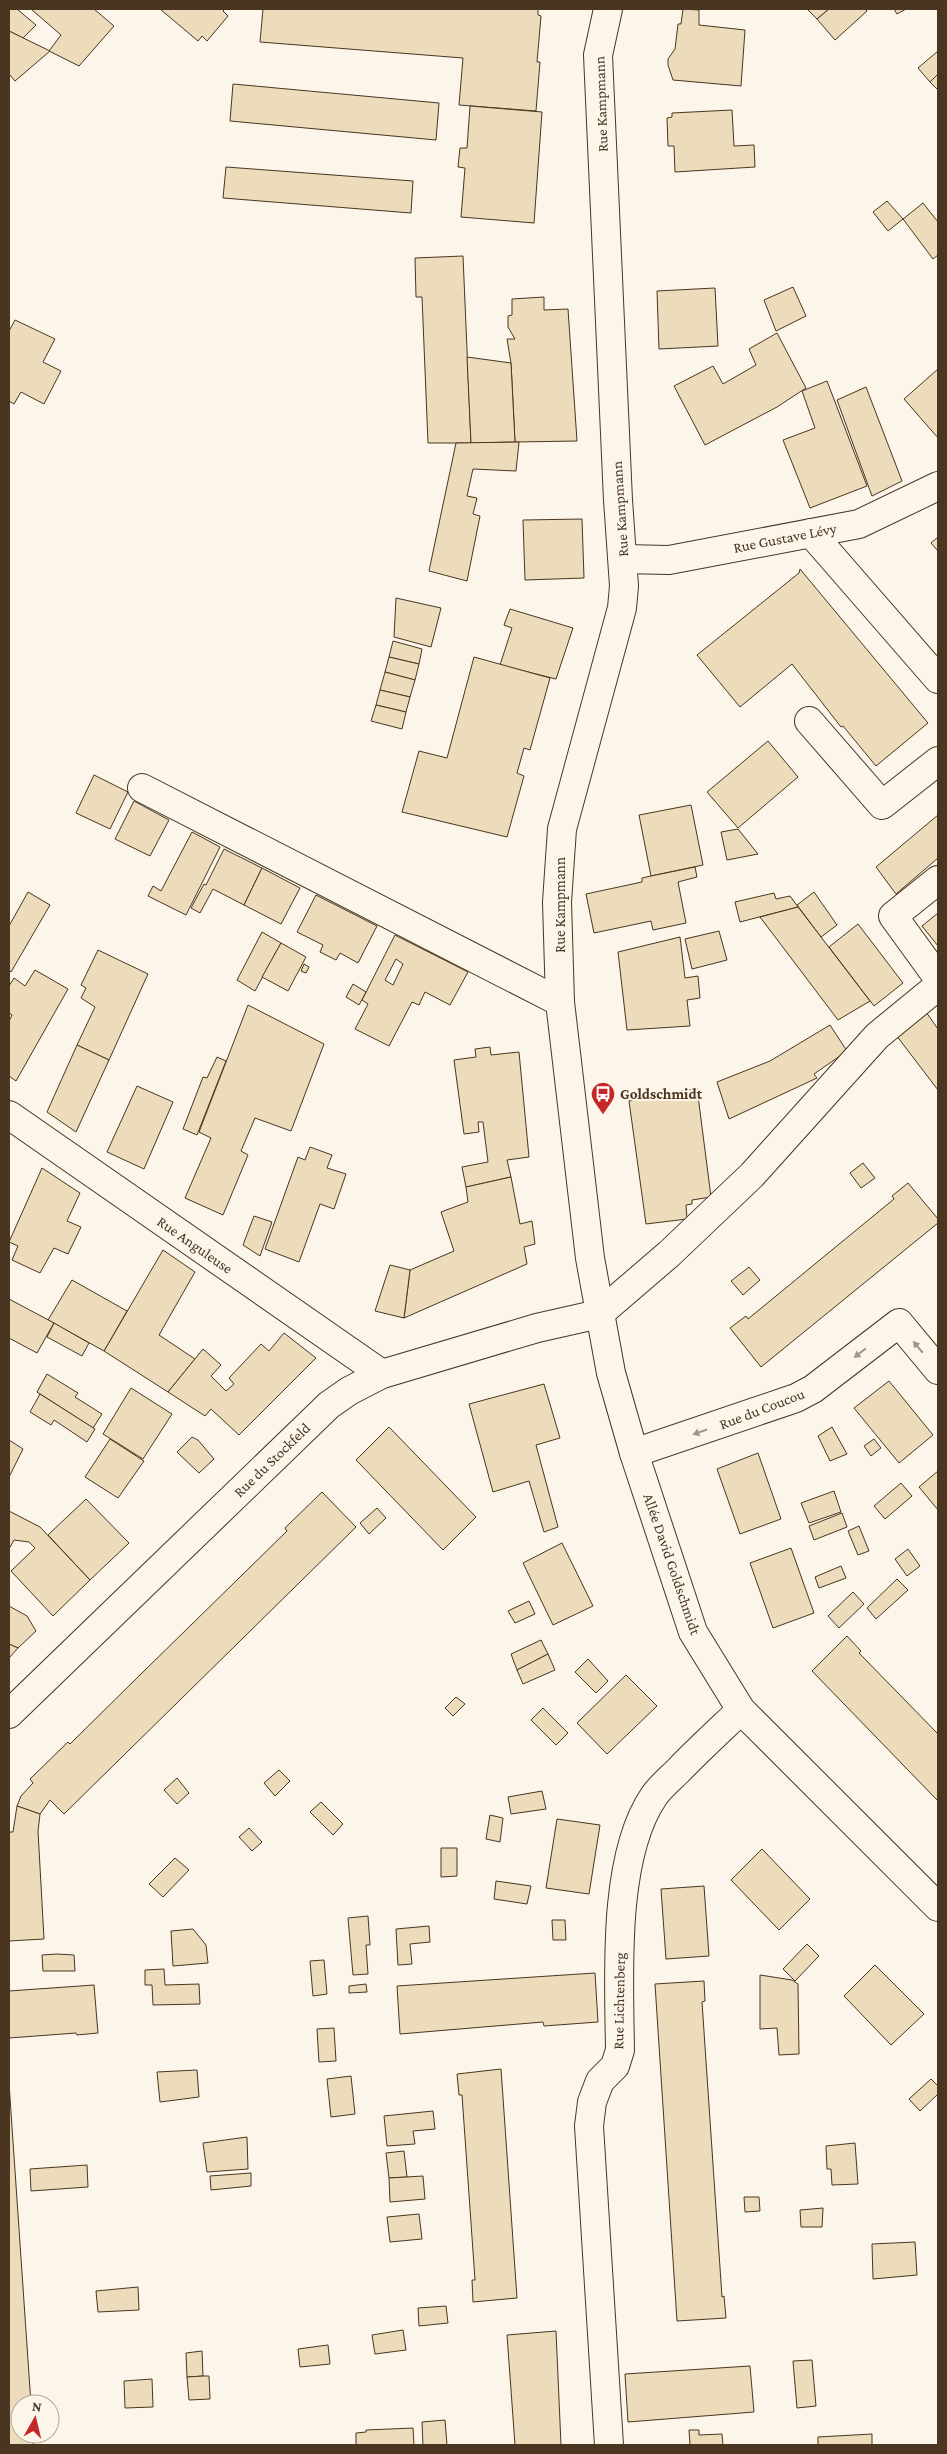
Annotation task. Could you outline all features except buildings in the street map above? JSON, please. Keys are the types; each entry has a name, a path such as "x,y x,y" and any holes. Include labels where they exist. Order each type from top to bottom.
{"street":[{"name":"Rue Kampmann","path":"599,1314 590,1258 560,1002 557,902 562,829 622,608 624,586 618,500 598,55 608,9"},
{"name":"Rue Gustave Lévy","path":"623,559 669,560 859,524 938,486"},
{"path":"811,533 938,679"},
{"path":"809,721 882,805 938,761"},
{"path":"142,788 560,1002"},
{"path":"938,880 893,916 938,978"},
{"path":"599,1314 669,1254 752,1175 877,1036 938,986"},
{"name":"Rue Anguleuse","path":"9,1115 382,1374"},
{"name":"Rue du Stockfeld","path":"9,1714 329,1405 348,1391 382,1374 537,1328 599,1314"},
{"name":"Allée David Goldschmidt","path":"599,1314 611,1373 634,1453 693,1632 741,1710 938,1907"},
{"name":"Rue du Coucou","path":"634,1453 796,1398 813,1389 899,1323 938,1370"},
{"name":"Rue Lichtenberg","path":"609,2445 589,2126 592,2102 600,2081 615,2066 620,2050 621,1913 631,1854 637,1829 655,1794 741,1710"}],"place":[{"name":"Goldschmidt","path":"603,1115"}]}
